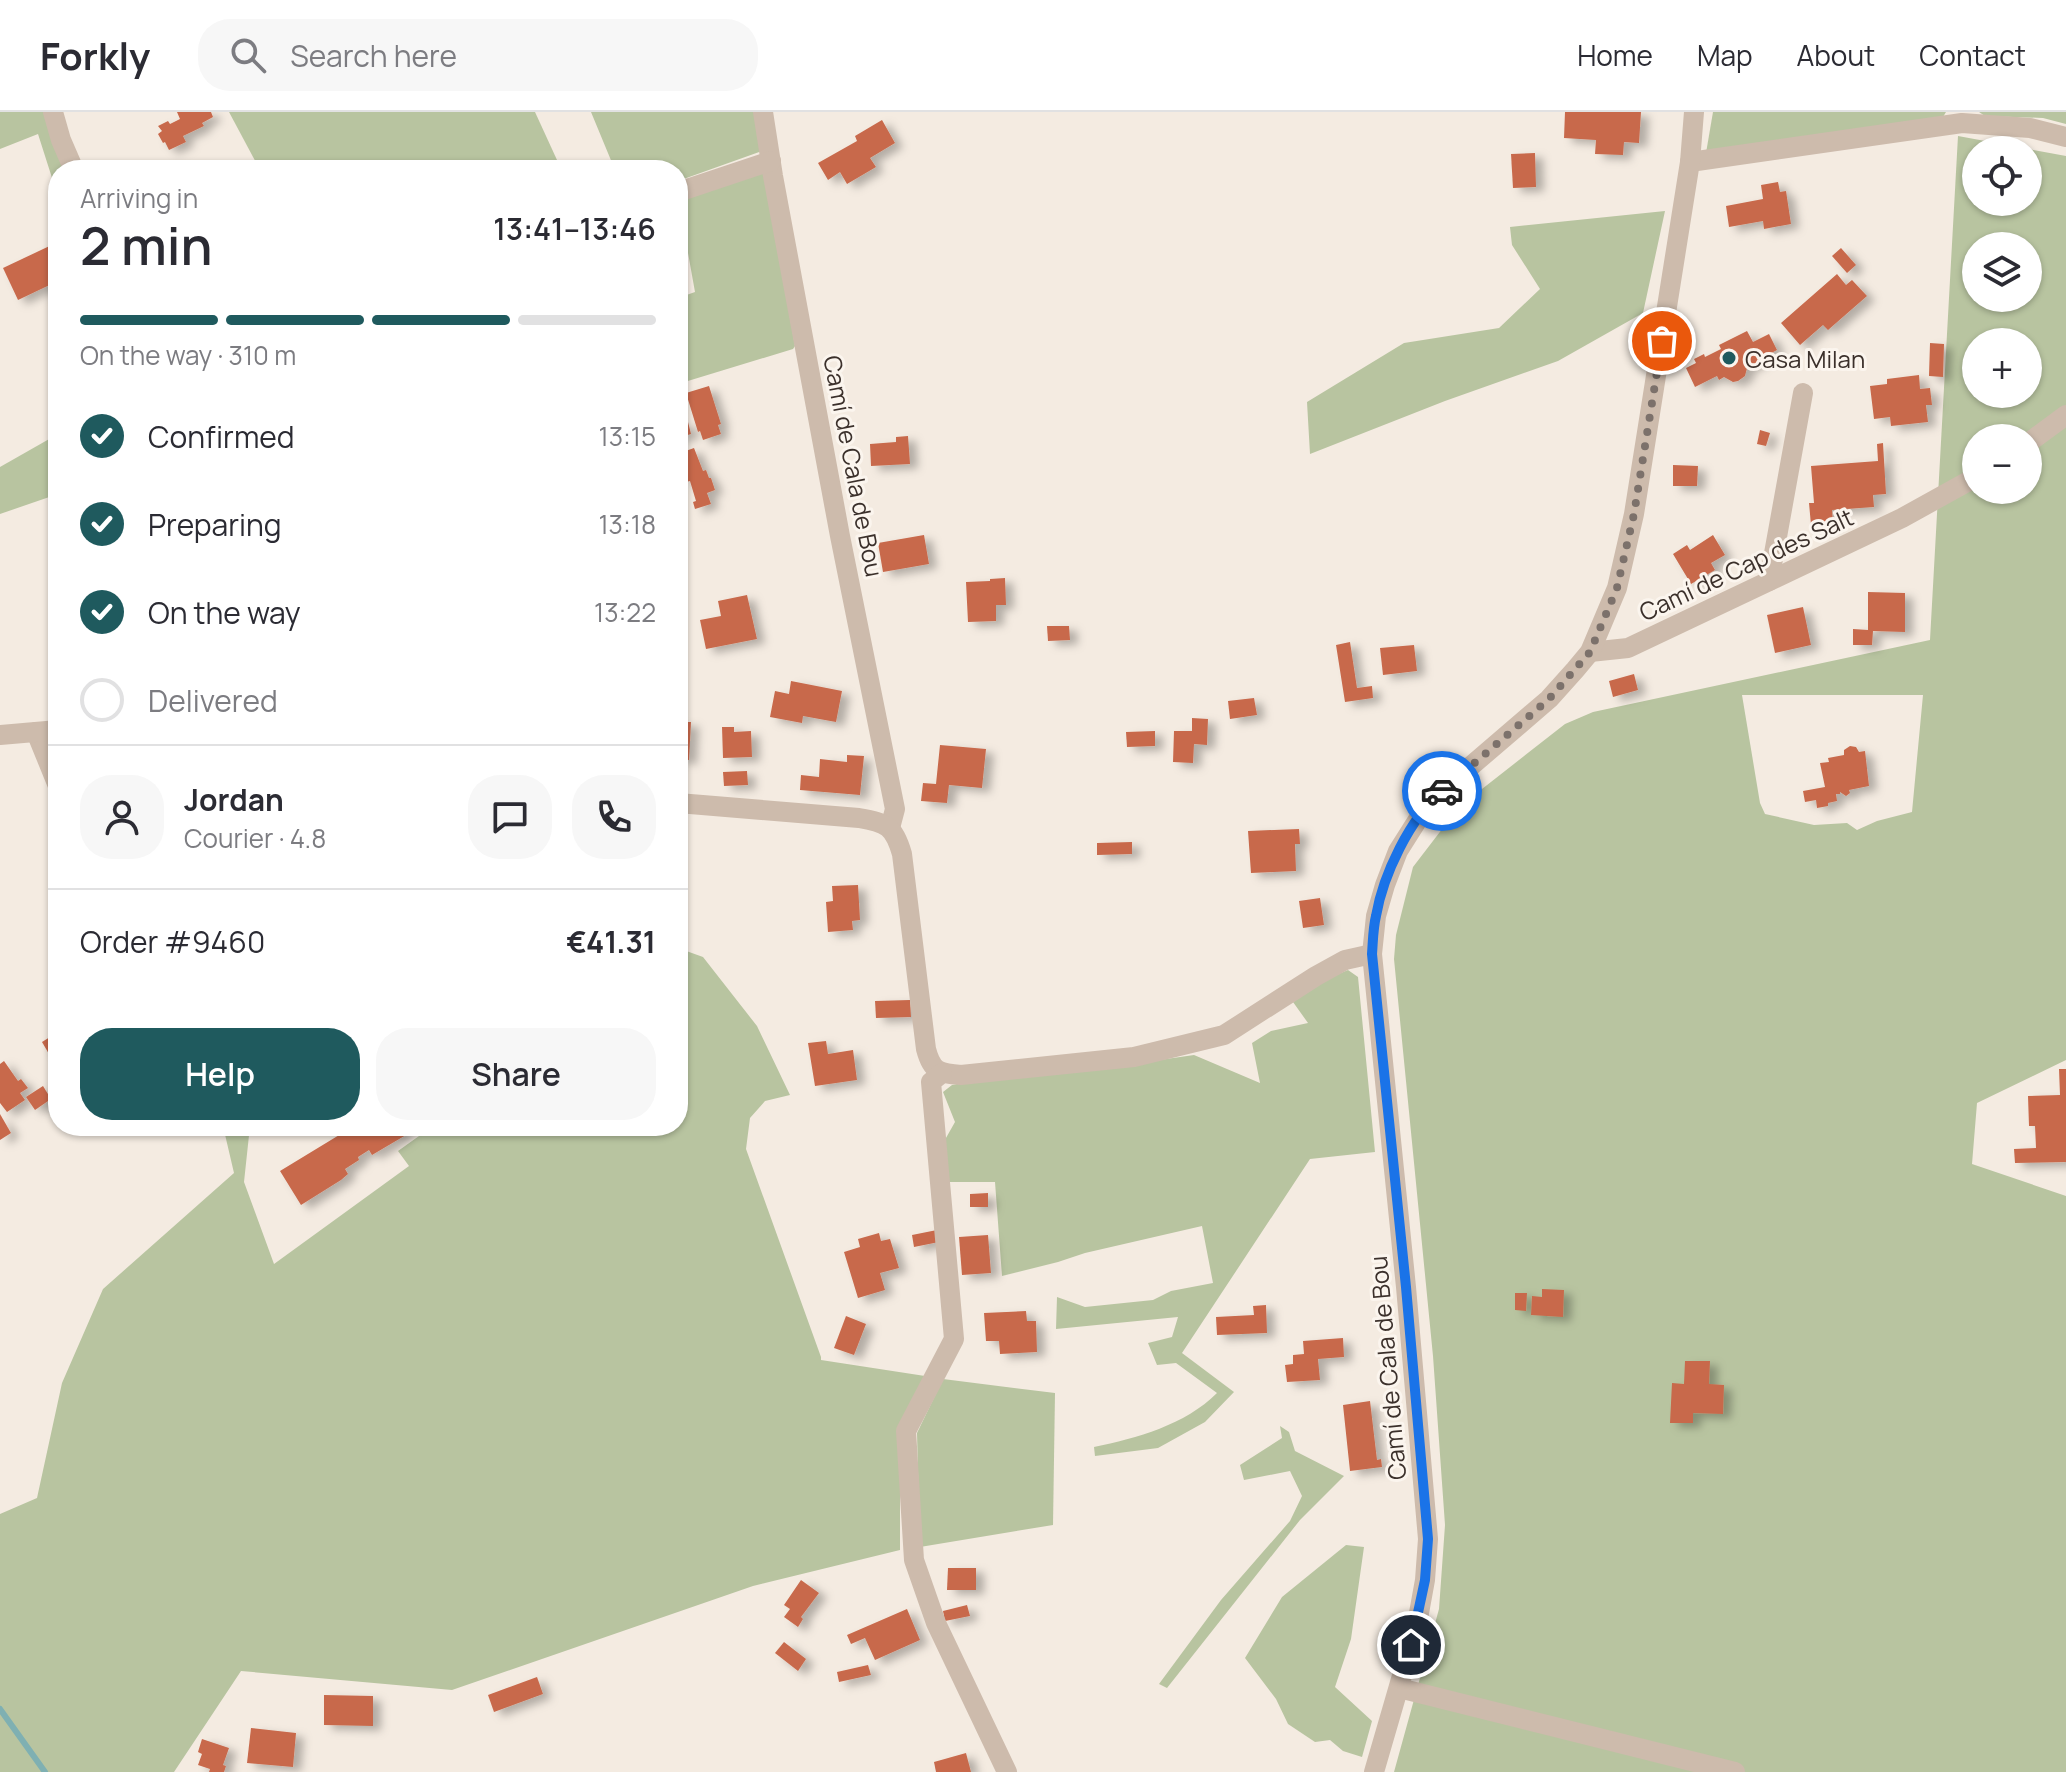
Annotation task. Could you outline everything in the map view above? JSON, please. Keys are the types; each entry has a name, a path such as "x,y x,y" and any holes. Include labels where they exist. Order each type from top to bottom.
{"street":[{"path":"53,112 70,160"},
{"name":"Camí de Cala de Bou","path":"763,112 840,536 895,809 890,828"},
{"path":"688,804 859,818 877,821 890,828 897,836 902,854 926,1049 930,1064 942,1073 961,1075 1134,1057 1224,1035 1345,960 1372,954 1376,916 1385,885 1398,851 1429,802 1549,699 1590,652 1617,588 1634,514 1690,162 1694,112"},
{"path":"1690,162 1962,118 2066,137"},
{"path":"688,189 771,161"},
{"path":"1769,581 1803,393"},
{"path":"2042,433 2066,415"},
{"name":"Camí de Cap des Salt","path":"1590,652 1628,648 1902,518 1962,485"},
{"path":"0,735 48,731"},
{"path":"36,732 48,761"},
{"name":"Camí de Cala de Bou","path":"1372,954 1428,1539 1417,1624 1374,1772"},
{"path":"942,1073 931,1082 954,1339 906,1431 914,1560 936,1623 1007,1772"},
{"path":"1399,1688 1735,1772"}],"green space":[{"path":"0,112 47,112 62,160 48,160 48,165 38,134 0,149"},
{"path":"229,112 535,112 557,160 255,160"},
{"path":"591,112 755,112 762,151 688,177 688,160 611,160"},
{"path":"1713,112 1946,112 1943,117 1706,153"},
{"path":"1979,112 2066,112 2066,124 2043,118 1985,116"},
{"path":"1958,136 1962,137 1962,216 2042,216 2042,152 2066,156 2066,1060 1977,1103 1972,1164 2066,1196 2066,1772 1394,1772 1439,1609 1445,1525 1433,1356 1394,959 1396,935 1413,867 1459,807 1565,724 1593,712 1930,640","holes":["1742,695 1923,695 1912,812 1857,830 1847,823 1814,825 1765,814 1760,803"]},
{"path":"765,170 795,346 793,349 688,381 688,294 695,292 688,253 688,194"},
{"path":"1665,211 1643,313 1558,361 1310,454 1307,402 1404,343 1499,328 1540,289 1512,245 1510,227"},
{"path":"48,440 48,497 0,514 0,467"},
{"path":"688,952 703,957 757,1026 790,1095 765,1101 750,1118 746,1149 821,1360 925,1376 900,1426 900,1550 753,1586 452,1690 241,1671 174,1772 0,1772 0,1514 37,1498 62,1383 103,1289 234,1173 225,1136 249,1136 244,1182 274,1264 409,1166 398,1151 419,1136 688,1136"},
{"path":"1348,970 1358,977 1375,1152 1310,1159 1182,1353 1234,1392 1205,1422 1158,1448 1095,1456 1094,1447 1175,1422 1217,1393 1176,1363 1157,1365 1148,1343 1172,1337 1178,1317 1056,1329 1057,1297 1085,1307 1153,1300 1171,1291 1213,1283 1202,1226 1002,1276 995,1182 946,1182 942,1145 955,1122 943,1092 952,1085 1007,1074 1194,1055 1260,1083 1252,1043 1271,1031 1308,1023 1293,1002 1329,978"},
{"path":"943,1379 1055,1393 1053,1525 920,1547 917,1433"},
{"path":"1280,1426 1289,1432 1295,1451 1344,1476 1300,1520 1167,1688 1159,1684 1221,1600 1290,1521 1302,1496 1290,1471 1244,1480 1240,1465 1282,1438"},
{"path":"1346,1545 1364,1547 1351,1639 1335,1687 1372,1721 1362,1757 1343,1751 1330,1740 1315,1742 1288,1724 1276,1699 1245,1658 1282,1597"}],"building":[{"path":"177,112 211,112 213,117 202,123 204,126 183,136 186,142 169,150 158,134 162,131 158,126 180,119"},
{"path":"1565,112 1641,112 1639,143 1624,142 1623,155 1595,154 1596,140 1564,138"},
{"path":"882,120 895,143 870,158 876,167 847,184 840,172 828,180 818,163 857,141 855,136"},
{"path":"1535,153 1536,187 1513,188 1511,154"},
{"path":"1778,182 1780,192 1786,191 1791,224 1764,229 1763,221 1729,227 1726,206 1763,199 1761,185"},
{"path":"48,247 48,286 18,300 3,268"},
{"path":"1841,248 1856,265 1847,273 1832,256"},
{"path":"1837,274 1846,285 1852,280 1867,296 1828,330 1823,325 1800,345 1781,323"},
{"name":"Casa Milan","path":"1747,331 1753,342 1769,334 1777,350 1747,368 1745,376 1738,381 1724,377 1719,380 1717,376 1695,387 1686,368 1696,363 1694,359 1721,349 1719,345"},
{"path":"1930,343 1944,344 1943,377 1929,376"},
{"path":"1919,375 1920,389 1930,388 1932,405 1926,405 1928,422 1891,426 1890,417 1874,419 1870,386 1887,384 1887,379"},
{"path":"709,386 721,424 718,425 721,434 703,440 688,392"},
{"path":"1760,430 1770,433 1766,446 1757,444"},
{"path":"908,436 910,464 871,466 870,444 896,442 896,437"},
{"path":"1883,443 1886,494 1873,495 1874,507 1832,510 1833,524 1811,525 1809,503 1814,503 1811,466 1878,461 1877,444"},
{"path":"694,448 715,490 707,493 711,504 695,509 693,502 696,501 688,482 688,450"},
{"path":"1673,465 1698,466 1697,486 1673,486"},
{"path":"924,535 929,564 883,572 878,543"},
{"path":"1713,535 1725,555 1711,563 1715,570 1691,584 1673,554 1687,545 1690,550"},
{"path":"1005,578 1006,605 996,605 996,621 968,622 966,582"},
{"path":"1868,592 1905,593 1905,632 1873,631 1872,645 1853,645 1853,629 1868,630"},
{"path":"747,595 757,639 706,649 700,620 721,616 718,601"},
{"path":"1803,607 1811,645 1775,653 1767,615"},
{"path":"1047,626 1069,626 1070,640 1048,641"},
{"path":"1350,642 1357,688 1372,686 1373,698 1345,702 1336,645"},
{"path":"1414,645 1417,671 1383,675 1380,648"},
{"path":"1634,674 1638,690 1613,697 1609,681"},
{"path":"791,681 842,691 836,722 803,716 802,723 770,717 775,691 789,694"},
{"path":"1254,698 1257,715 1230,719 1228,701"},
{"path":"1192,718 1208,719 1207,745 1194,744 1193,763 1173,762 1174,731 1192,731"},
{"path":"688,722 691,722 689,760"},
{"path":"722,727 734,727 734,732 751,731 752,757 723,758"},
{"path":"1155,731 1155,746 1127,747 1126,732"},
{"path":"940,745 986,749 982,788 949,785 947,803 921,801 923,783 936,784"},
{"path":"1850,746 1856,747 1859,752 1865,751 1869,786 1849,790 1846,796 1840,792 1836,794 1837,801 1828,803 1828,806 1817,808 1816,800 1805,802 1803,791 1825,787 1820,763 1844,755 1844,750"},
{"path":"847,755 864,756 860,795 800,790 801,775 819,777 820,759 847,762"},
{"path":"747,771 748,785 724,786 723,772"},
{"path":"1299,829 1300,844 1295,844 1296,871 1251,873 1248,831"},
{"path":"1132,842 1132,854 1097,855 1097,843"},
{"path":"858,885 860,920 852,921 853,930 828,932 826,902 833,901 832,886"},
{"path":"1320,898 1324,925 1303,928 1299,901"},
{"path":"910,1000 911,1017 876,1018 875,1001"},
{"path":"48,1038 48,1052 42,1042"},
{"path":"826,1041 828,1054 853,1050 857,1080 815,1086 808,1043"},
{"path":"4,1061 18,1081 21,1079 28,1088 20,1093 25,1100 7,1112 0,1103 0,1064"},
{"path":"2059,1069 2066,1069 2066,1162 2015,1163 2014,1149 2036,1148 2035,1126 2029,1126 2028,1096 2060,1095"},
{"path":"43,1086 48,1101 35,1110 26,1097"},
{"path":"0,1114 11,1133 0,1140"},
{"path":"338,1136 404,1136 372,1155 369,1150 358,1157 359,1160 345,1169 348,1174 341,1180 301,1205 280,1171"},
{"path":"988,1193 988,1207 970,1207 970,1194"},
{"path":"937,1230 939,1242 914,1247 912,1235"},
{"path":"879,1233 881,1241 890,1239 899,1268 880,1273 885,1290 858,1298 844,1252 860,1247 858,1239"},
{"path":"988,1235 991,1273 962,1275 959,1237"},
{"path":"1542,1289 1564,1290 1563,1317 1531,1315 1532,1296 1542,1297"},
{"path":"1515,1293 1527,1293 1526,1311 1515,1310"},
{"path":"1266,1305 1267,1333 1217,1335 1216,1317 1254,1315 1253,1306"},
{"path":"1026,1311 1027,1321 1036,1321 1037,1352 1000,1354 999,1341 986,1341 984,1313"},
{"path":"846,1316 866,1324 854,1355 834,1348"},
{"path":"1343,1338 1344,1357 1318,1359 1320,1380 1287,1382 1285,1365 1293,1364 1293,1355 1304,1354 1303,1341"},
{"path":"1685,1361 1710,1361 1709,1384 1724,1385 1723,1414 1693,1413 1693,1423 1670,1423 1672,1383 1684,1384"},
{"path":"1370,1401 1377,1460 1381,1459 1382,1467 1350,1471 1343,1405"},
{"path":"948,1568 976,1568 976,1590 947,1590"},
{"path":"801,1580 819,1593 801,1617 803,1619 798,1627 784,1617 790,1609 784,1605"},
{"path":"967,1605 970,1616 945,1621 943,1611"},
{"path":"907,1609 920,1640 875,1660 865,1638 851,1644 847,1635"},
{"path":"784,1642 806,1659 798,1671 775,1653"},
{"path":"868,1665 871,1675 839,1682 837,1672"},
{"path":"537,1677 543,1694 494,1712 488,1695"},
{"path":"324,1695 373,1696 373,1726 324,1725"},
{"path":"251,1728 296,1733 293,1767 247,1763"},
{"path":"202,1739 229,1748 223,1765 226,1766 224,1772 209,1772 210,1769 198,1765"},
{"path":"966,1753 971,1772 936,1772 934,1762"}],"waterway":[{"path":"0,1709 45,1772"}],"way so far":[{"path":"1442,791 1549,699 1590,652 1617,588 1634,514 1662,341"}],"place":[{"name":"Casa Milan","path":"1729,358"}],"route":[{"path":"1411,1645 1425,1580 1428,1539 1372,954 1376,916 1398,851 1429,802 1442,791"}]}
